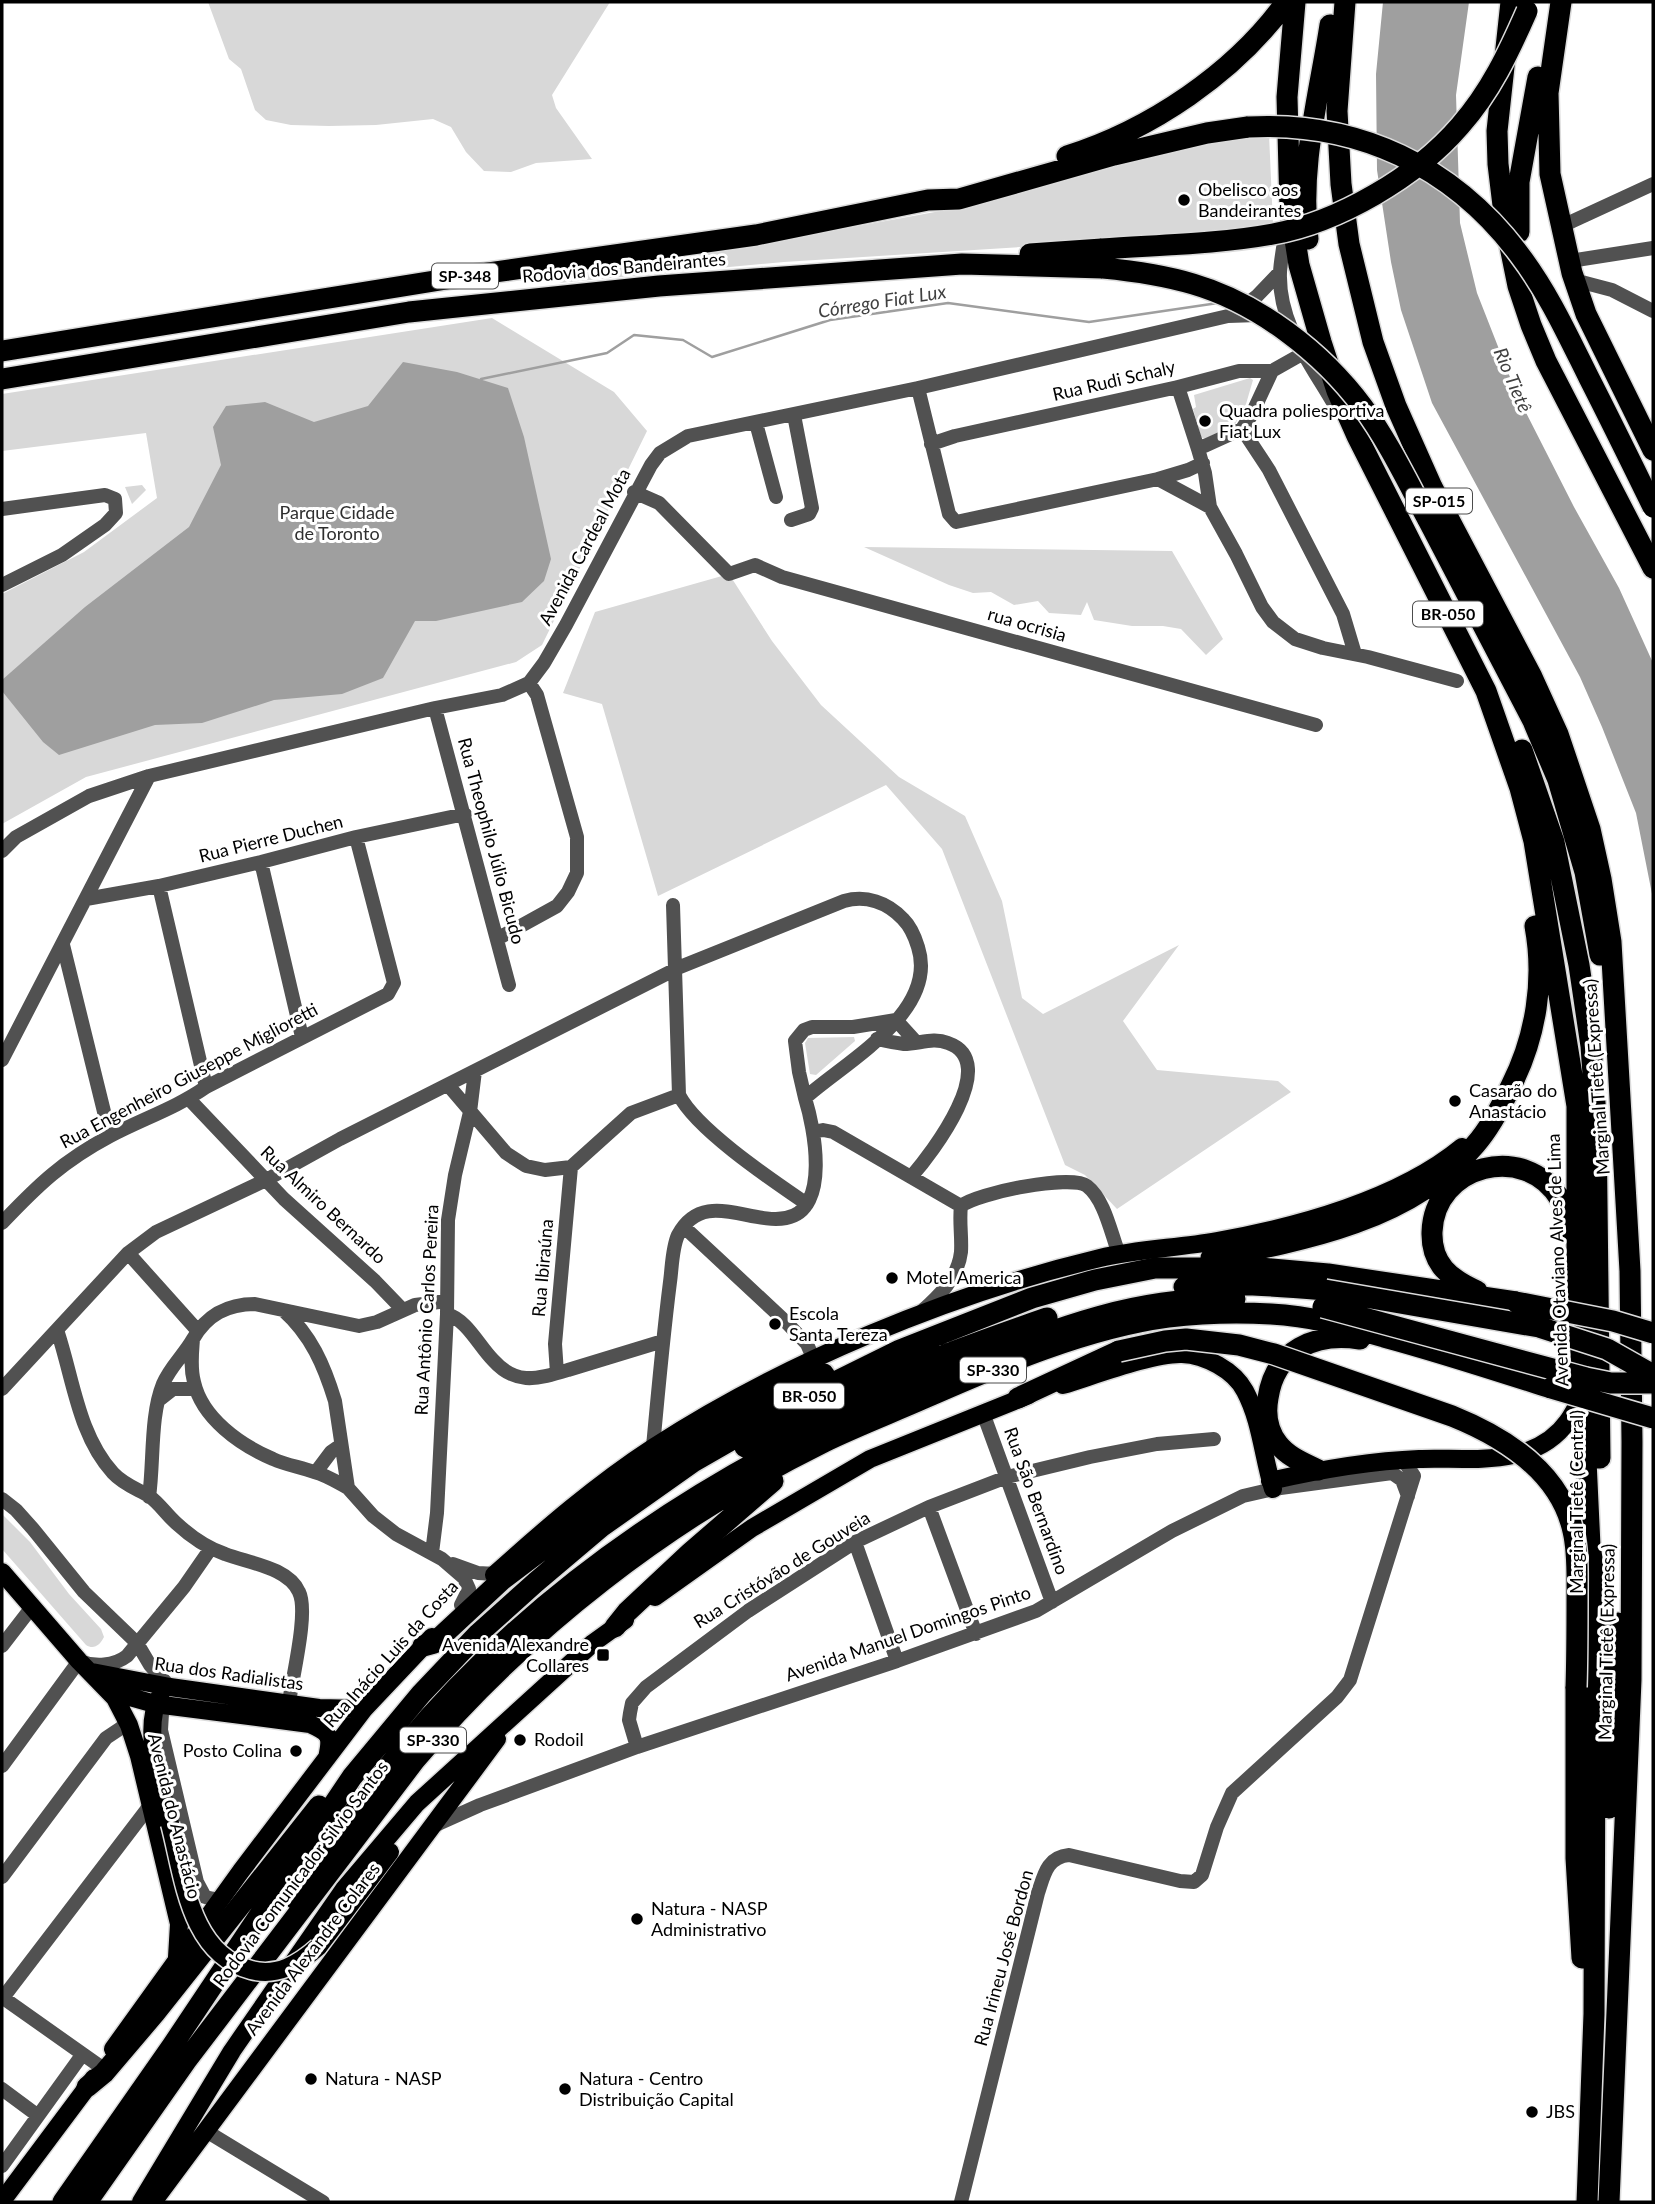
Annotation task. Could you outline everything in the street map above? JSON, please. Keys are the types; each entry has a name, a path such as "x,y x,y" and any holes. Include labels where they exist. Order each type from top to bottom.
{"highway":[{"path":"928,200 1073,155 1167,109 1238,57 1286,2"},
{"name":"Avenida Otaviano Alves de Lima","path":"1295,2 1287,97 1290,208 1299,265 1337,391 1496,715 1534,841 1577,1106 1577,1267 1590,1546 1599,1603"},
{"path":"1321,342 1319,308 1305,212 1305,179 1334,2"},
{"name":"Marginal Tietê (Expressa)","path":"1345,2 1337,111 1341,184 1349,244 1373,342 1396,406 1432,487 1532,677 1558,734 1590,829 1611,942 1630,1271 1632,1492 1630,1680 1609,2202"},
{"path":"1560,2 1552,51 1548,115 1550,174 1572,271 1586,314 1653,450"},
{"path":"1515,269 1520,248 1519,182 1541,51 1551,17 1560,2"},
{"path":"1523,5 1497,131 1504,211 1515,269 1524,307 1546,361 1653,568"},
{"path":"1103,258 1273,234 1322,219 1375,194 1401,177 1460,127 1499,70 1523,5"},
{"path":"928,200 959,199 1114,155 1207,133 1248,127 1296,127 1362,139 1421,166 1458,190 1476,205 1520,255 1545,293 1653,507"},
{"name":"Rodovia dos Bandeirantes","path":"2,351 458,276 756,235 928,200"},
{"name":"Rodovia dos Bandeirantes","path":"2,379 410,312 659,286 962,264 991,257 1103,258"},
{"path":"1103,258 1195,284 1232,299 1314,353 1363,407 1427,517 1533,721 1558,780 1585,872 1603,966 1614,982"},
{"name":"Marginal Tietê (Central)","path":"1496,715 1507,725 1522,750 1554,842 1579,965 1591,1046 1596,1117 1600,1421 1599,1603 1595,1710 1594,2014 1587,2202"},
{"path":"1533,721 1531,734 1563,834 1579,908 1590,972 1593,1028 1591,1046"},
{"path":"1155,1268 1292,1241 1367,1218 1422,1191 1462,1160 1497,1114 1524,1057 1539,994 1538,946 1528,870 1534,841"},
{"path":"1577,1267 1566,1210 1550,1186 1538,1177 1517,1168 1495,1166 1481,1169 1457,1182 1441,1199 1433,1221 1433,1250 1444,1272 1455,1280 1505,1300 1612,1321 1653,1333"},
{"name":"Rodovia Comunicador Silvio Santos","path":"64,2202 352,1777 421,1694 478,1634 601,1527 693,1462 813,1393 900,1350 1032,1298 1095,1280 1155,1268 1250,1268 1328,1274 1505,1300"},
{"path":"536,1583 682,1484 758,1440 844,1396 971,1344 1062,1312 1116,1297 1215,1284 1539,1326 1607,1349 1653,1375"},
{"path":"186,2061 333,1839 405,1746 480,1666 568,1586 658,1520 755,1460 860,1407 1085,1319 1126,1308 1198,1299 1324,1299 1586,1378 1611,1383 1653,1383"},
{"name":"Rodovia Comunicador Silvio Santos","path":"87,2202 186,2061 415,1760 487,1682 578,1600 652,1545 744,1486 826,1441 953,1386 1062,1344 1123,1325 1167,1317 1215,1313 1275,1314 1334,1322 1653,1418"},
{"path":"1318,1470 1287,1453 1277,1443 1269,1426 1266,1408 1270,1386 1280,1365 1297,1349 1313,1341 1338,1336 1416,1345"},
{"path":"1018,1398 1119,1351 1186,1339 1239,1345 1274,1354 1452,1416 1508,1444 1531,1462 1550,1485 1569,1517 1577,1560 1576,1858 1584,1988 1594,2014"},
{"path":"423,1646 434,1643 514,1571 641,1475 684,1446 777,1394 868,1355 900,1350"},
{"path":"615,1627 627,1612 721,1525 774,1480 814,1456 826,1441"},
{"path":"1595,1939 1605,1884 1615,1671 1632,1492"},
{"path":"87,2087 104,2073 155,2013 315,1809 352,1777"}],"main road":[{"name":"Rua Inácio Luis da Costa","path":"5,2191 87,2087 177,1957 364,1709 461,1605 581,1501 653,1447 702,1418 814,1360 918,1315 1023,1280 1119,1254 1251,1234 1368,1200 1447,1159 1497,1114"},
{"path":"141,2202 232,2051 344,1889 417,1803 593,1643 700,1563 807,1494 870,1459 1018,1398 1170,1355 1192,1356 1211,1361 1237,1379 1244,1388 1258,1428 1272,1485 1318,1470 1404,1461 1495,1459 1527,1450 1555,1434 1567,1423 1584,1391"},
{"name":"Avenida do Anastácio","path":"2,1572 115,1698 129,1725 179,1924 177,1957"},
{"name":"Rua dos Radialistas","path":"84,1666 108,1676 170,1687 319,1708 364,1709"},
{"path":"102,1683 123,1695 160,1705 310,1724 323,1730 330,1739 327,1759"},
{"path":"170,1687 152,1720 154,1751 195,1919 204,1937 221,1957 236,1966 258,1972 279,1971 291,1966 302,1961 318,1947 402,1836 472,1753"},
{"path":"115,1698 139,1720 154,1751"},
{"path":"248,1718 255,1712 253,1699"},
{"name":"Avenida Alexandre Colares","path":"153,2202 481,1763 509,1721"}],"street":[{"path":"1562,226 1653,184"},
{"path":"1290,208 1280,272 1287,319 1302,354 1317,374 1339,415 1357,436"},
{"path":"1572,271 1653,248"},
{"path":"1572,271 1653,311"},
{"name":"Avenida Cardeal Mota","path":"1228,316 1257,296 1280,272"},
{"name":"Avenida Cardeal Mota","path":"529,683 566,625 635,492 660,453 688,436 918,388 1228,316 1268,315 1287,319"},
{"name":"Rua Rudi Schaly","path":"931,444 955,436 1239,371 1272,371 1302,354"},
{"path":"918,388 949,514 956,522 1158,479 1188,470 1200,456 1242,429 1272,371"},
{"path":"1178,387 1200,456 1210,507 1262,607 1273,622 1295,639 1323,648 1457,681"},
{"path":"791,520 809,514 812,508 794,415"},
{"path":"756,423 776,497"},
{"path":"1242,429 1269,470 1343,614 1355,654"},
{"path":"1158,479 1210,507"},
{"name":"rua ocrisia","path":"635,492 659,503 729,574 755,565 782,577 1316,725"},
{"path":"2,509 105,495 115,499 117,505 116,513 105,526 62,555 2,585"},
{"path":"2,851 9,839 89,796 149,776 435,708 502,695 529,683 537,695 578,838 577,873 568,892 556,905 497,939"},
{"name":"Rua Theophilo Júlio Bicudo","path":"435,708 509,985"},
{"path":"2,1060 149,776"},
{"name":"Rua Pierre Duchen","path":"86,900 159,886 356,837 465,814"},
{"name":"Rua Engenheiro Giuseppe Miglioretti","path":"2,1223 59,1167 110,1136 190,1099 206,1087 302,1037 383,999 394,983 356,837"},
{"path":"261,862 302,1037"},
{"path":"159,886 206,1087"},
{"path":"2,1389 128,1253 156,1233 266,1181 293,1164 674,971 844,901 870,899 881,903 904,919 916,940 921,956 922,975 916,992 896,1020 875,1041 805,1098"},
{"path":"673,905 679,1095 683,1104 703,1125 807,1204"},
{"path":"63,945 110,1136"},
{"path":"653,1447 677,1236 692,1219 708,1211 786,1218 797,1214 807,1204 815,1182 813,1132 796,1052 795,1041 798,1034 812,1027 858,1026 896,1020"},
{"path":"896,1020 916,1042"},
{"path":"858,1026 875,1041 906,1044 939,1041 950,1043 964,1054 968,1069 966,1086 957,1109 943,1136 911,1177"},
{"name":"Rua Antônio Carlos Pereira","path":"437,1556 448,1220 455,1175 470,1112 475,1071"},
{"path":"448,1085 506,1153 526,1166 545,1170 571,1167 631,1113 679,1095"},
{"name":"Rua Almiro Bernardo","path":"190,1099 284,1199 380,1285 402,1309"},
{"path":"813,1132 833,1132 961,1206 982,1196 1062,1180 1076,1181 1088,1187 1097,1199 1119,1254"},
{"name":"Rua Ibiraúna","path":"556,1373 555,1344 571,1167"},
{"name":"Rua Inácio Luis da Costa","path":"918,1315 942,1293 955,1272 961,1250 961,1206"},
{"path":"684,1227 785,1321 807,1344 814,1360"},
{"path":"128,1253 195,1334 192,1366 196,1389 212,1416 244,1444 274,1460 316,1472 348,1488 384,1525 437,1556 478,1573 496,1574"},
{"path":"149,1497 159,1400 164,1381 195,1334 218,1312 241,1304 350,1325 368,1325 402,1309 428,1302 447,1307 507,1372 530,1378 556,1373 663,1341"},
{"path":"283,1310 314,1345 335,1401 348,1488"},
{"path":"314,1345 318,1330 327,1319"},
{"path":"57,1330 81,1413 94,1447 114,1474 149,1497 176,1523 211,1548 278,1572 290,1580 299,1591 302,1620 289,1703"},
{"path":"159,1400 173,1389 196,1389"},
{"name":"Rua São Bernardino","path":"983,1413 1052,1602"},
{"name":"Rua Cristóvão de Gouveia","path":"637,1747 629,1720 632,1703 638,1694 748,1611 855,1542 929,1507 1007,1477 1157,1444 1214,1439"},
{"path":"316,1472 331,1452 341,1445"},
{"path":"1404,1461 1414,1476 1408,1496"},
{"name":"Avenida Manuel Domingos Pinto","path":"430,1828 480,1805 637,1747 976,1634 1052,1602 1202,1515 1272,1485 1392,1473 1402,1480 1408,1496"},
{"name":"Rua Irineu José Bordon","path":"961,2202 1038,1893 1049,1864 1054,1859 1069,1855 1180,1881 1198,1880 1232,1793 1338,1698 1350,1680 1408,1496"},
{"path":"2,1499 33,1529 84,1592 136,1643 150,1665 170,1687"},
{"path":"929,1507 976,1634"},
{"path":"855,1542 897,1661"},
{"path":"2,1766 84,1666 118,1663 127,1656 184,1587 211,1548"},
{"path":"437,1556 467,1583 468,1595 461,1605"},
{"path":"2,1646 32,1607"},
{"name":"Avenida do Anastácio","path":"160,1705 161,1730 197,1882 205,1896 219,1900"},
{"path":"2,1877 106,1738 129,1725"},
{"path":"457,1792 480,1805"},
{"path":"100,2067 2,1998 151,1804"},
{"path":"2,2165 82,2055"},
{"path":"2,2089 37,2115"},
{"path":"206,2131 323,2202"}],"green space":[{"path":"208,2 610,2 552,95 556,108 592,159 536,163 511,172 484,171 466,152 451,127 433,119 376,125 329,126 291,125 266,120 255,110 241,69 229,59"},
{"path":"1269,134 1273,224 1243,230 1100,242 784,262 558,283 558,276 655,263 946,210 1108,166 1167,146"},
{"name":"Parque Cidade de Toronto","path":"492,318 614,392 647,431 542,645 516,662 86,777 2,824 2,594 84,552 157,498 146,433 2,451 2,394"},
{"path":"1250,378 1253,380 1246,404 1234,426 1204,439 1201,437 1193,409 1196,407 1194,395"},
{"path":"142,485 146,490 132,504 125,487"},
{"path":"864,547 1172,551 1223,639 1206,655 1181,629 1094,620 1087,602 1081,615 1049,613 1038,601 1014,605 991,592 973,593 949,585"},
{"path":"729,574 772,641 821,705 899,777 965,816 1002,901 1022,998 1043,1014 1179,945 1123,1021 1157,1070 1278,1081 1291,1092 1117,1209 1085,1175 1065,1165 942,849 886,785 658,896 602,704 563,693 595,612"},
{"path":"854,1037 855,1041 816,1075 810,1074 805,1043 808,1038"},
{"path":"2,1514 30,1542 69,1594 101,1629 104,1637 99,1644 94,1647 86,1645 2,1549"}],"shaded area":[{"path":"1383,2 1469,2 1456,95 1460,223 1477,293 1517,395 1619,588 1653,663 1653,899 1636,813 1602,727 1580,677 1432,403 1401,310 1377,170 1376,74"},
{"path":"403,362 457,372 508,388 524,437 551,559 544,581 522,602 436,621 415,621 383,678 342,694 274,700 202,723 155,725 59,755 43,742 2,691 2,680 85,607 189,527 221,465 213,427 226,406 265,402 314,422 368,406"}],"waterway":[{"name":"Córrego Fiat Lux","path":"481,379 607,353 634,335 683,340 712,357 830,320 948,303 1089,322 1218,303"}],"place":[{"name":"Obelisco aos Bandeirantes","path":"1184,200"},
{"name":"Quadra poliesportiva Fiat Lux","path":"1205,421"},
{"name":"Casarão do Anastácio","path":"1455,1101"},
{"name":"Motel America","path":"892,1278"},
{"name":"Escola Santa Tereza","path":"775,1324"},
{"name":"Avenida Alexandre Collares","path":"603,1655"},
{"name":"Rodoil","path":"520,1740"},
{"name":"Posto Colina","path":"296,1751"},
{"name":"Natura - NASP Administrativo","path":"637,1919"},
{"name":"Natura - NASP","path":"311,2079"},
{"name":"Natura - Centro Distribuição Capital","path":"565,2089"},
{"name":"JBS","path":"1532,2112"}],"water label":[{"name":"Rio Tietê","path":"1513,380"}]}
